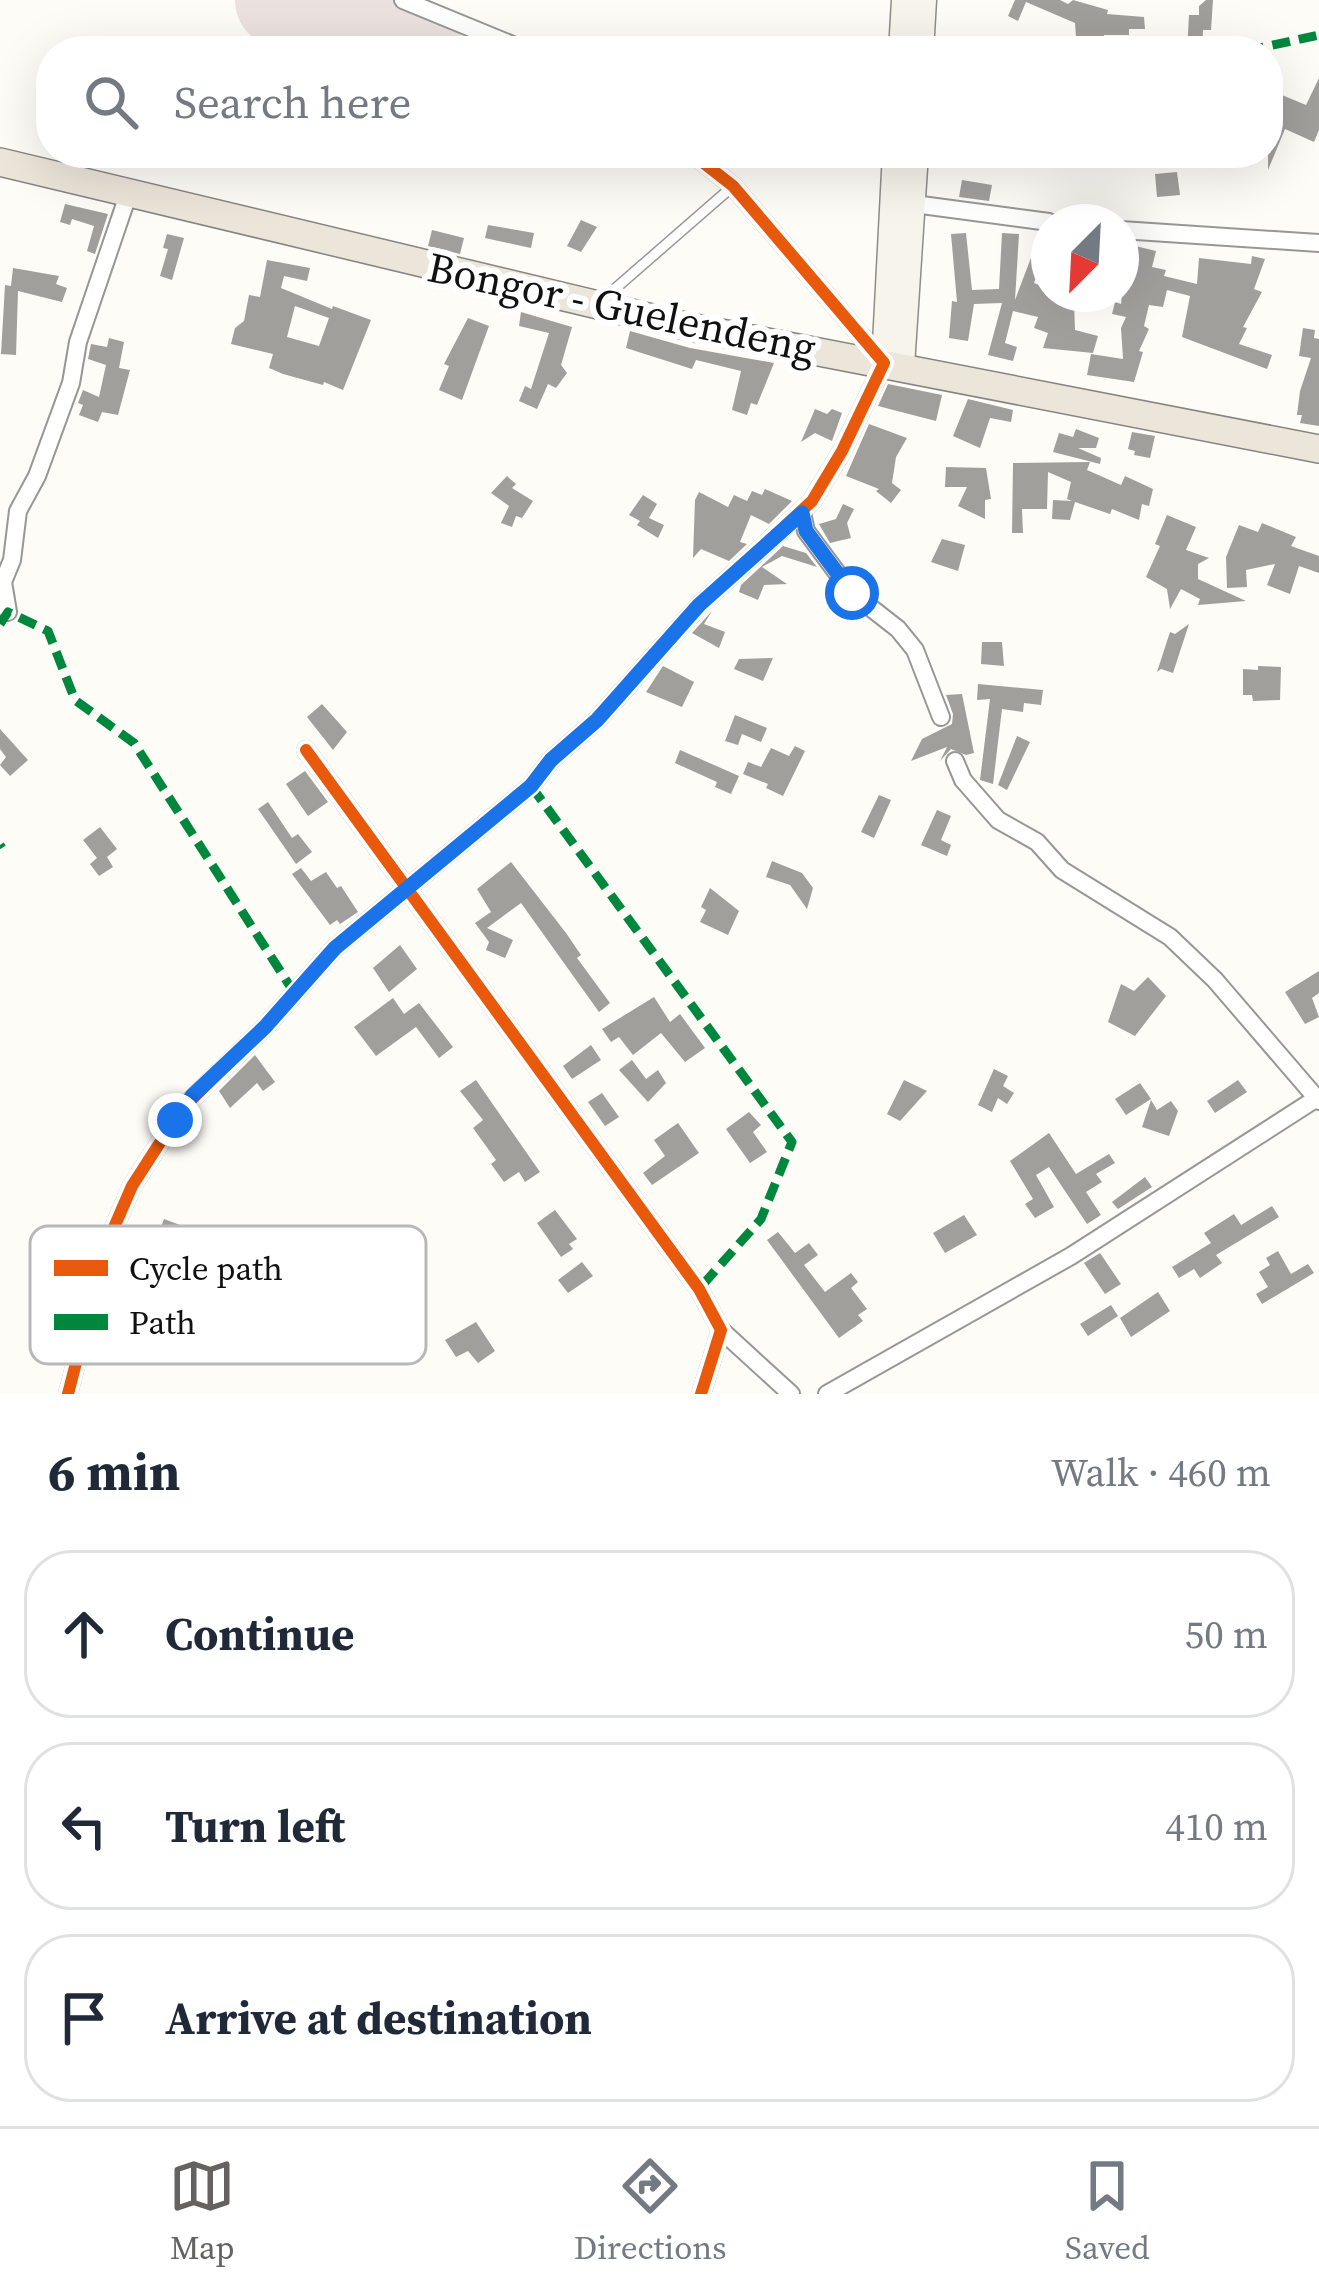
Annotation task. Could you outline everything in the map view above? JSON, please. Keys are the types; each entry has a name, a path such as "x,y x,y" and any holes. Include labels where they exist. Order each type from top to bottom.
{"highway":[{"name":"Bongor - Guelendeng","path":"6,169 690,327 1319,449"}],"main road":[{"path":"902,36 904,0"},
{"path":"922,36 924,0"},
{"path":"893,364 896,168"},
{"path":"893,364 915,168"}],"street":[{"path":"403,0 491,36"},
{"path":"115,1226 132,1186 181,1110 265,1027 335,948 531,786 699,605 802,513 893,364 733,186 710,168"},
{"path":"8,612 3,582 12,560 18,511 37,476 71,383 78,342 128,195"},
{"path":"914,204 1031,220"},
{"path":"1139,231 1319,243"},
{"path":"802,513 806,531 852,593 888,620 915,650 941,717"},
{"path":"306,750 699,1289 722,1330 791,1394"},
{"path":"827,1394 1040,1275 1318,1100 1215,980 1170,937 1062,870 1037,842 998,820 963,780 956,761"},
{"path":"700,1394 722,1330"},
{"path":"68,1394 76,1364"}],"lane":[{"path":"597,304 733,186"}],"building":[{"path":"1015,0 1068,4 1073,0 1108,10 1107,14 1144,17 1145,29 1129,29 1129,35 1076,36 1075,23 1026,2 1018,21 1008,16"},
{"path":"1213,0 1211,30 1203,30 1203,36 1188,36 1189,15 1199,15 1199,6"},
{"path":"1319,78 1319,130 1314,142 1285,129 1283,134 1283,95 1306,105"},
{"path":"1177,172 1180,195 1157,197 1155,174"},
{"path":"962,180 992,185 989,201 959,197"},
{"path":"65,204 108,214 95,254 87,251 94,226 72,219 70,225 60,222"},
{"path":"581,220 597,227 581,252 567,246"},
{"path":"488,225 534,233 531,248 485,238"},
{"path":"432,230 464,238 460,254 428,246"},
{"path":"966,233 972,290 999,289 1002,233 1019,234 1015,300 1031,258 1031,312 1074,312 1075,330 1098,336 1093,353 1043,348 1048,333 1034,328 1038,317 1013,311 1005,343 1017,347 1013,361 988,355 1002,303 974,304 968,341 949,338 952,301 957,302 951,234"},
{"path":"167,234 184,238 172,280 160,276"},
{"path":"1139,247 1156,251 1152,267 1166,270 1164,276 1197,284 1199,258 1251,264 1252,256 1265,259 1254,289 1262,292 1239,344 1272,355 1267,369 1182,337 1190,296 1167,290 1163,307 1149,305 1144,326 1149,329 1139,351 1143,352 1134,382 1087,375 1091,354 1123,359 1121,328 1126,317 1112,314 1139,312"},
{"path":"267,260 310,268 307,281 284,276 281,288 371,320 343,390 283,374 269,368 273,354 231,344 235,328 244,321 249,295 260,297","holes":["295,306 329,318 319,346 287,337"]},
{"path":"13,268 59,276 56,284 67,288 62,302 18,291 16,355 1,354 5,285 11,286"},
{"path":"521,312 572,327 561,365 567,373 556,388 548,384 537,409 519,401 525,386 531,389 549,333 519,326"},
{"path":"468,318 489,326 462,400 439,390 449,366 444,364"},
{"path":"1303,328 1315,330 1314,338 1319,339 1319,426 1300,423 1302,415 1297,415 1311,358 1299,356"},
{"path":"630,331 774,363 757,405 751,403 747,415 732,410 741,371 696,360 692,369 626,348"},
{"path":"109,338 124,342 119,368 130,370 118,415 102,412 98,422 79,415 83,405 78,403 83,390 99,397 106,365 88,359 91,344 107,347"},
{"path":"888,384 942,395 936,421 878,406"},
{"path":"968,399 1013,410 1011,422 990,418 980,448 953,436"},
{"path":"815,409 842,413 832,441 815,433 801,442"},
{"path":"869,424 907,438 896,457 892,483 901,490 891,503 876,491 879,489 846,476"},
{"path":"1076,429 1099,438 1096,448 1078,448 1101,458 1100,464 1053,452 1059,433 1073,437"},
{"path":"1132,432 1155,436 1150,458 1128,449"},
{"path":"1090,462 1087,470 1121,485 1125,476 1153,489 1149,506 1142,504 1139,520 1075,502 1070,520 1052,519 1053,500 1072,501 1067,499 1071,482 1048,472 1047,509 1022,509 1023,533 1012,533 1013,463"},
{"path":"946,467 986,468 991,499 985,500 985,519 958,506 967,487 945,487"},
{"path":"507,476 516,484 512,488 533,501 522,518 516,516 512,527 501,523 509,506 491,493"},
{"path":"765,489 792,501 769,524 751,515 740,542 747,544 729,561 701,549 693,558 699,492 728,507 734,495 747,501 752,491 762,495"},
{"path":"643,495 657,504 649,518 664,525 658,538 629,515"},
{"path":"843,504 854,509 847,523 851,538 830,543 819,524 836,519"},
{"path":"1167,515 1196,527 1186,550 1209,558 1198,564 1198,579 1246,601 1198,605 1200,599 1181,589 1170,609 1167,589 1146,577"},
{"path":"1262,523 1296,537 1291,546 1319,556 1319,573 1299,566 1290,594 1267,585 1275,564 1246,570 1247,587 1227,588 1226,557 1239,525 1258,532"},
{"path":"942,539 965,545 958,571 931,562"},
{"path":"783,546 806,553 817,567 782,556 762,567 787,584 764,585 758,600 739,592 741,585"},
{"path":"712,611 704,624 725,632 719,648 692,633"},
{"path":"1189,624 1173,673 1157,672 1170,632 1175,634"},
{"path":"982,642 1002,642 1004,666 981,664"},
{"path":"773,658 763,681 734,669 739,659"},
{"path":"663,666 694,682 682,707 646,692"},
{"path":"1258,666 1281,667 1280,700 1253,701 1252,695 1243,695 1243,669 1258,670"},
{"path":"978,684 1043,690 1041,705 1024,703 1023,712 1002,709 993,784 980,780 990,699 977,700"},
{"path":"962,694 974,753 951,749 940,761 947,747 911,761 922,739 952,724 946,695"},
{"path":"322,704 347,732 333,750 307,717"},
{"path":"735,715 767,728 761,742 742,734 738,745 725,741"},
{"path":"0,729 28,760 10,776 0,765 6,757 0,749"},
{"path":"1017,736 1030,742 1007,790 998,785"},
{"path":"795,746 805,751 783,796 743,774 748,762 761,767 771,748 789,756"},
{"path":"680,750 739,776 731,794 715,787 717,782 675,763"},
{"path":"305,771 328,802 308,816 286,784"},
{"path":"879,795 891,800 874,838 861,832"},
{"path":"268,802 292,838 298,834 312,852 296,864 258,809"},
{"path":"937,810 951,816 941,840 951,845 947,856 921,845"},
{"path":"100,827 117,849 107,857 113,867 99,876 90,864 97,858 83,840"},
{"path":"772,861 802,873 813,888 807,909 790,885 766,877"},
{"path":"511,862 566,933 581,955 577,958 610,1003 599,1012 521,903 487,928 513,940 505,958 486,950 489,942 475,923 491,912 477,889"},
{"path":"301,868 311,881 326,872 358,912 330,925 292,874"},
{"path":"710,888 739,911 728,935 700,922"},
{"path":"400,945 417,969 389,992 373,968"},
{"path":"1319,971 1319,993 1312,998 1319,1017 1305,1024 1285,992"},
{"path":"1148,977 1166,996 1135,1036 1108,1022 1121,984 1134,991"},
{"path":"654,997 670,1022 680,1014 705,1048 685,1062 661,1033 633,1055 619,1037 611,1042 602,1029"},
{"path":"393,998 404,1014 419,1003 453,1047 439,1058 416,1027 376,1056 354,1027"},
{"path":"591,1045 601,1060 572,1079 563,1066"},
{"path":"255,1055 275,1082 263,1091 257,1083 230,1108 219,1091"},
{"path":"632,1060 646,1079 658,1070 666,1083 648,1102 619,1070"},
{"path":"994,1069 1008,1076 1003,1086 1014,1093 1007,1104 998,1098 992,1112 978,1105"},
{"path":"476,1080 540,1172 525,1182 519,1172 504,1182 491,1164 496,1160 473,1128 483,1120 460,1091"},
{"path":"904,1080 927,1091 900,1121 887,1114"},
{"path":"1238,1080 1247,1092 1215,1113 1207,1101"},
{"path":"1140,1083 1151,1099 1126,1115 1115,1099"},
{"path":"602,1093 619,1117 605,1126 588,1102"},
{"path":"1151,1100 1157,1110 1171,1101 1178,1111 1169,1136 1142,1127"},
{"path":"749,1112 761,1125 753,1132 767,1152 750,1163 726,1129"},
{"path":"678,1123 699,1153 652,1185 643,1173 665,1156 654,1140"},
{"path":"1049,1133 1076,1174 1109,1154 1115,1163 1096,1174 1102,1182 1086,1192 1101,1215 1087,1224 1049,1167 1036,1175 1054,1207 1035,1218 1025,1204 1033,1199 1010,1161"},
{"path":"1145,1177 1152,1187 1118,1209 1112,1202"},
{"path":"1272,1206 1279,1217 1216,1255 1222,1263 1200,1278 1194,1269 1179,1278 1172,1267 1211,1243 1204,1233 1234,1214 1241,1225"},
{"path":"555,1210 577,1239 569,1244 573,1249 561,1257 537,1223"},
{"path":"964,1215 977,1235 945,1253 933,1233"},
{"path":"778,1232 795,1253 809,1243 818,1255 804,1265 825,1292 851,1273 858,1282 851,1288 867,1309 858,1315 863,1321 839,1338 767,1240"},
{"path":"1278,1251 1291,1274 1308,1264 1314,1273 1262,1304 1256,1294 1268,1287 1259,1272 1270,1265 1266,1258"},
{"path":"1100,1253 1121,1284 1105,1294 1084,1263"},
{"path":"582,1262 593,1276 568,1293 558,1280"},
{"path":"1158,1292 1170,1311 1131,1337 1120,1318"},
{"path":"1111,1305 1118,1316 1088,1336 1080,1324"},
{"path":"476,1322 495,1351 478,1363 468,1351 456,1357 445,1340"}],"runway":[{"path":"283,0 378,36"}],"marked path":[{"path":"1283,43 1319,35"},
{"path":"0,624 8,612 48,631 75,700 134,743 295,994"},
{"path":"531,786 792,1142 761,1219 699,1289"}],"cycle path":[{"path":"115,1226 132,1186 181,1110 265,1027 335,948 531,786 699,606 812,501 842,451 884,363 733,186 710,168"},
{"path":"306,750 699,1289 721,1330 701,1394"},
{"path":"68,1394 76,1364"}],"route":[{"path":"175,1120 192,1096 265,1027 335,948 531,786 699,605 802,513 806,531 852,593"}]}
